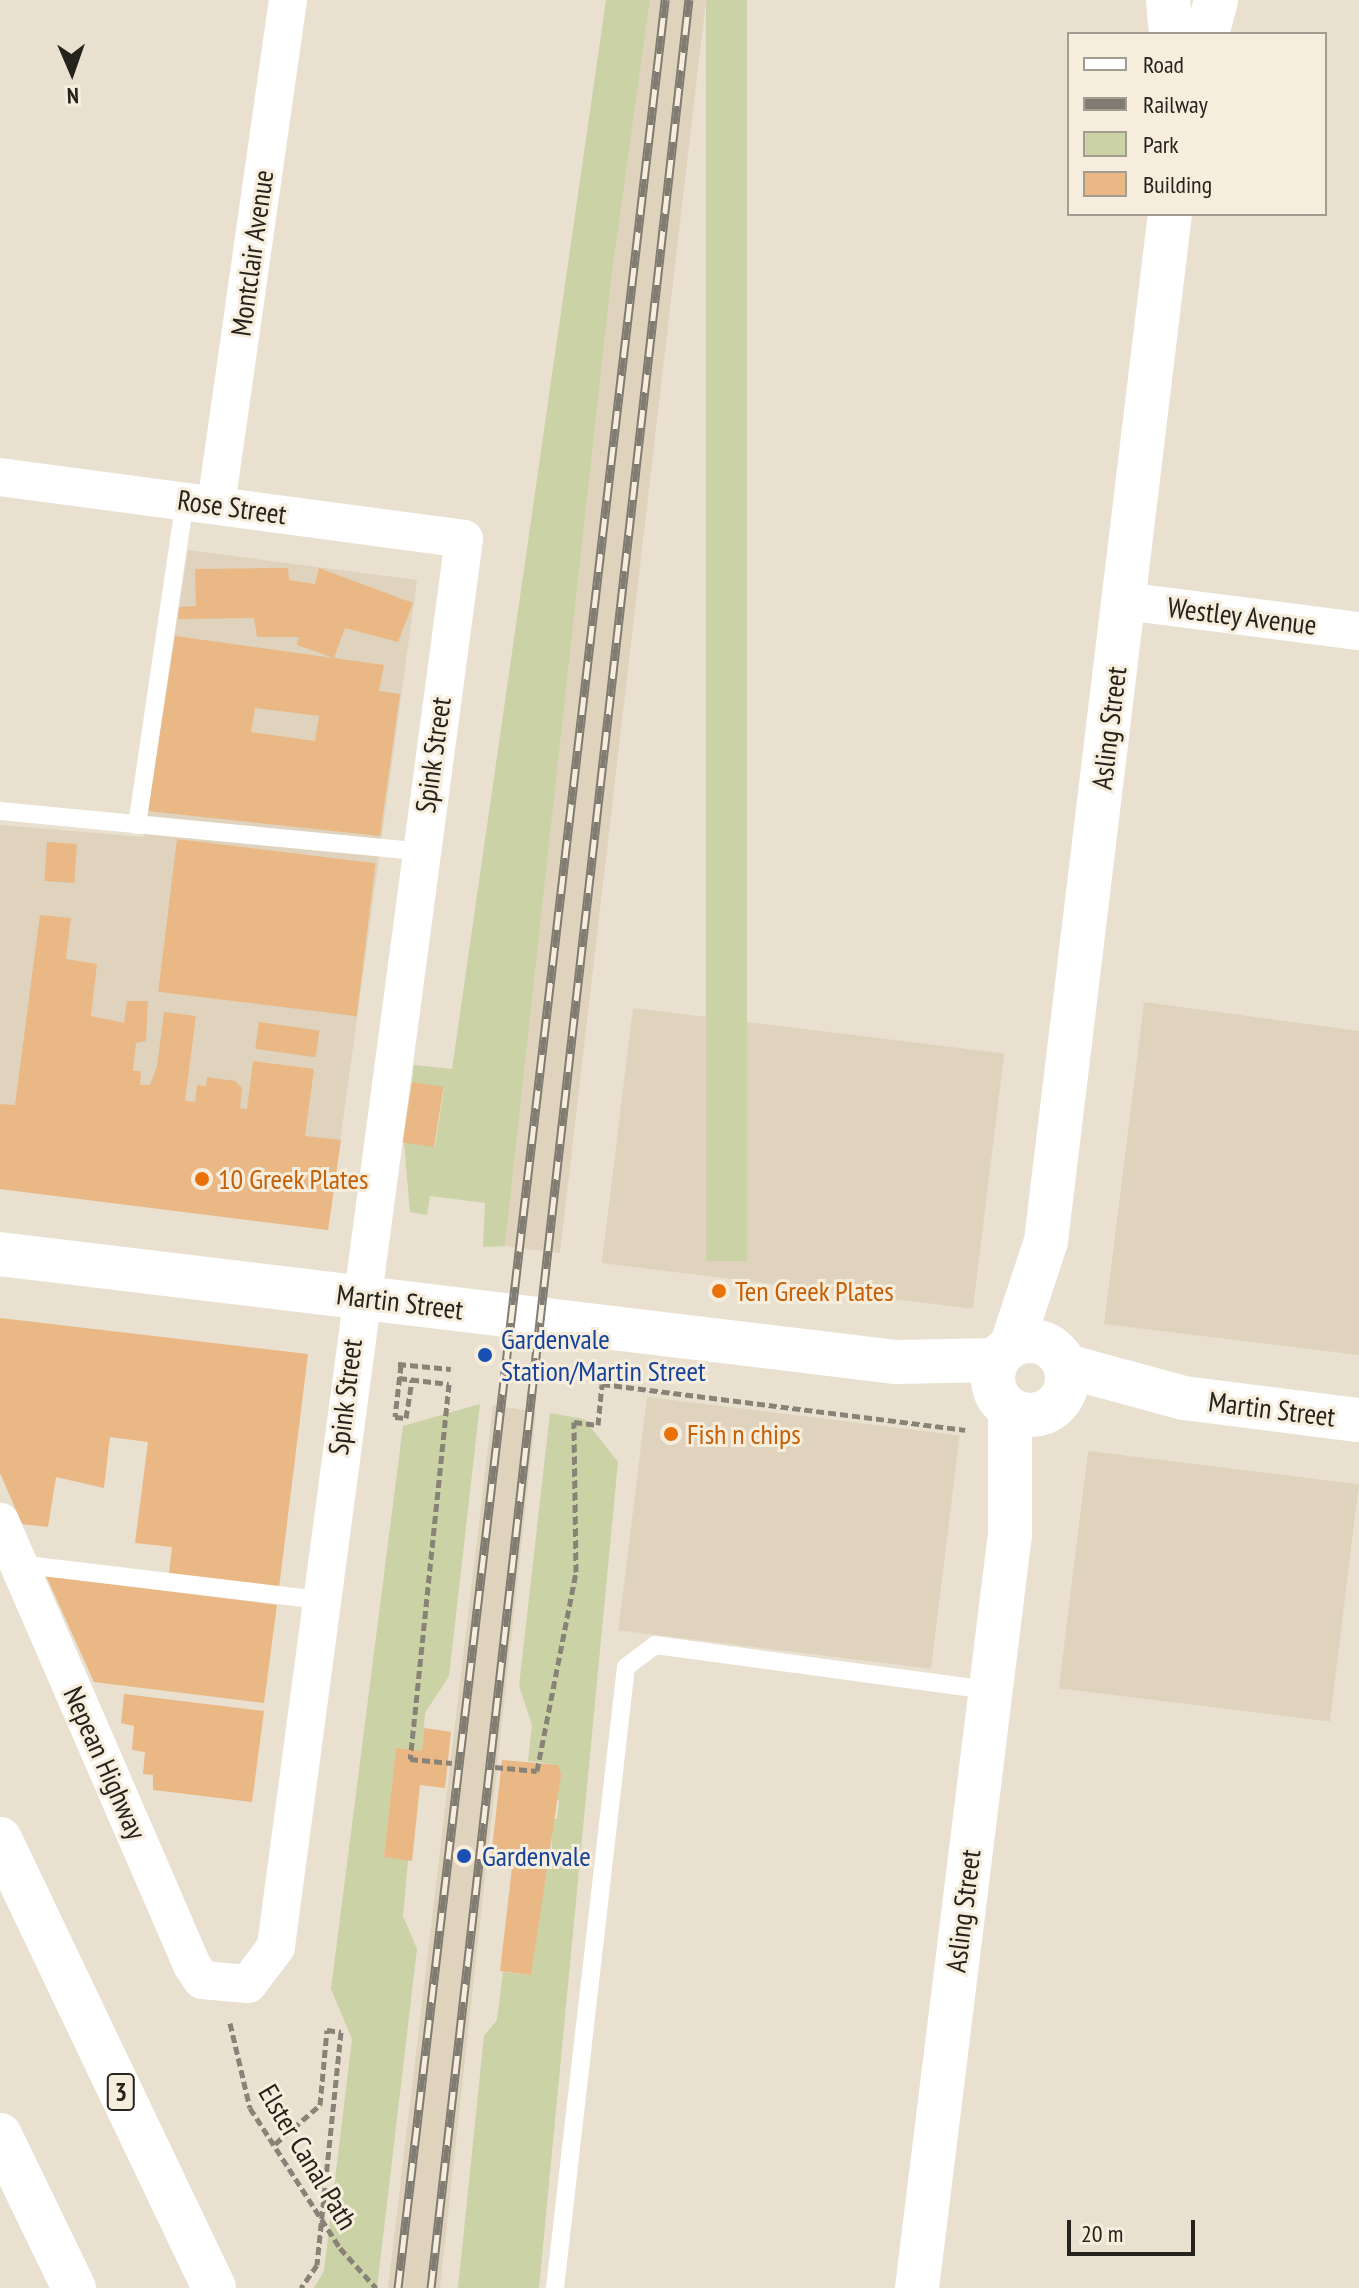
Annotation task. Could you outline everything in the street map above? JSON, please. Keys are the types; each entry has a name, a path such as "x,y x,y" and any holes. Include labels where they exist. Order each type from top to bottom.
{"main road":[{"path":"1168,0 1171,32"},
{"path":"1208,32 1216,0"},
{"name":"Asling Street","path":"917,2288 1170,216"},
{"name":"Martin Street","path":"0,1254 1359,1420"},
{"name":"3","path":"0,1839 214,2288"},
{"path":"0,2135 74,2288"}],"street":[{"name":"Montclair Avenue","path":"201,503 288,0"},
{"name":"Rose Street","path":"0,477 464,539"},
{"name":"Spink Street","path":"224,1987 261,1976 276,1947 358,1297 464,539"},
{"name":"Westley Avenue","path":"1124,601 1359,631"},
{"name":"Nepean Highway","path":"0,1522 192,1965 202,1980 224,1987"}],"lane":[{"path":"137,825 201,503"},
{"path":"0,811 419,851"},
{"path":"18,1564 319,1600"},
{"path":"555,2288 626,1667 655,1645 990,1690"}],"path":[{"path":"350,1358 451,1369"},
{"path":"401,1365 395,1417 406,1418 412,1379"},
{"path":"399,1378 449,1384 410,1759 452,1763"},
{"path":"495,1767 537,1771 576,1572 574,1422 598,1425 602,1384 965,1430"},
{"name":"Elster Canal Path","path":"224,1987 238,2075 275,2144 340,2248 376,2288"},
{"path":"275,2144 300,2127 320,2105 327,2030 341,2032 317,2265 301,2288"}],"shaded area":[{"path":"650,0 706,0 560,1253 505,1246 611,281"},
{"path":"188,550 417,580 328,1230 0,1189 0,825 144,837"},
{"path":"1144,1002 1359,1031 1359,1355 1104,1324"},
{"path":"633,1008 1004,1054 973,1309 602,1263"},
{"path":"647,1397 960,1435 931,1669 618,1630"},
{"path":"493,1405 536,1412 440,2288 388,2288"},
{"path":"1088,1451 1359,1484 1330,1721 1059,1688"}],"green space":[{"path":"606,0 650,0 611,281 505,1246 483,1247 485,1203 430,1196 427,1215 410,1212 404,1142 435,1147 444,1088 412,1082 414,1065 452,1069"},
{"path":"706,0 747,0 747,1261 706,1261"},
{"path":"480,1404 449,1676 425,1713 422,1751 396,1749 384,1857 408,1860 403,1916 417,1949 377,2288 314,2288 324,2271 352,2039 331,1989 403,1426"},
{"path":"550,1413 584,1419 618,1462 539,2288 458,2288 484,2036 497,2020 503,1972 531,1975 546,1858 552,1857 551,1819 557,1819 559,1800 553,1799 558,1765 528,1761 532,1725 519,1686"}],"building":[{"path":"288,568 289,580 315,584 319,568 413,603 398,642 345,628 334,658 297,645 299,637 257,637 254,618 178,619 179,607 196,606 195,569"},
{"path":"175,636 384,665 379,691 400,694 380,836 148,811","holes":["255,708 319,716 315,741 251,732"]},
{"path":"177,839 376,863 357,1016 158,992"},
{"path":"47,842 77,844 74,883 44,881"},
{"path":"40,915 71,918 66,959 97,964 91,1016 124,1023 127,1001 148,1001 146,1041 136,1043 133,1071 141,1071 140,1085 150,1085 157,1066 164,1012 196,1016 185,1101 195,1102 197,1085 206,1086 207,1077 235,1081 242,1088 240,1108 247,1109 253,1061 314,1069 305,1136 341,1140 328,1230 0,1189 0,1104 15,1105"},
{"path":"259,1022 319,1030 316,1057 255,1049"},
{"path":"412,1082 444,1087 434,1147 402,1142"},
{"path":"0,1318 308,1354 279,1588 169,1574 172,1547 135,1543 148,1442 110,1437 104,1488 56,1477 48,1527 22,1524 0,1473"},
{"path":"46,1576 277,1605 264,1703 94,1682"},
{"path":"124,1694 264,1711 252,1802 153,1790 153,1775 143,1774 145,1752 132,1750 134,1726 121,1723"},
{"path":"424,1728 451,1732 445,1788 420,1785 412,1861 384,1857 396,1748 422,1751"},
{"path":"502,1760 558,1765 561,1775 531,1975 500,1971 512,1868 490,1866"}],"railway":[{"path":"398,2288 665,0"},
{"path":"431,2288 689,0"}],"place":[{"name":"10 Greek Plates","path":"202,1179"},
{"name":"Ten Greek Plates","path":"719,1291"},
{"name":"Gardenvale Station/Martin Street","path":"485,1355"},
{"name":"Fish n chips","path":"671,1434"},
{"name":"Gardenvale","path":"464,1856"}]}
